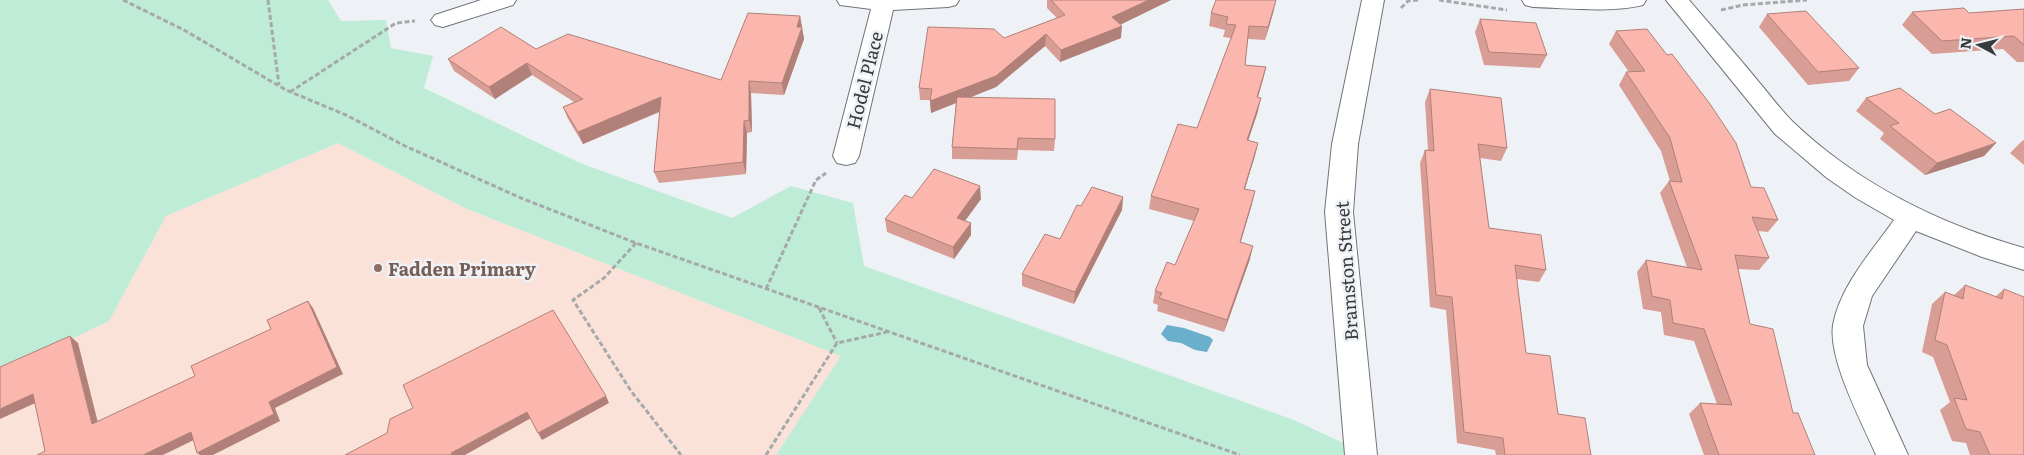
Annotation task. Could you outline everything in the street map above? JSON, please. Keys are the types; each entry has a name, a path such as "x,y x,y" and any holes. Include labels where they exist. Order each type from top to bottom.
{"street":[{"path":"443,20 505,0"},
{"path":"848,0 884,4 928,3 948,0"},
{"path":"1532,0 1635,0"},
{"path":"1677,0 1783,127 1825,163 1879,199 1910,216 2003,253 2024,258"},
{"name":"Hodel Place","path":"846,156 884,4"},
{"name":"Bramston Street","path":"1361,455 1339,212 1345,144 1384,6"},
{"path":"1892,455 1852,365 1848,326 1860,293 1910,216"}],"path":[{"path":"123,0 184,30 290,92 346,115 405,146 522,198 636,244 1240,455"},
{"path":"268,0 279,85"},
{"path":"1384,6 1408,0 1419,0"},
{"path":"290,92 396,23 443,20"},
{"path":"766,289 816,180 846,156"},
{"path":"636,244 604,278 573,300 631,391 681,455"},
{"path":"819,308 836,343"},
{"path":"766,455 836,343 888,332"}],"shaded area":[{"name":"Fadden Primary","path":"338,143 467,209 842,356 776,455 0,455 0,373 109,321 166,216"}],"green space":[{"path":"0,0 328,0 341,21 386,20 391,48 433,56 424,88 580,163 732,218 791,186 853,203 864,266 1294,420 1369,455 776,455 841,356 467,209 338,143 166,216 109,321 0,373"}],"water":[{"path":"1167,325 1184,328 1210,337 1213,340 1207,352 1195,350 1181,343 1168,341 1161,334"}],"building":[{"path":"1051,0 1149,0 1112,17 1122,26 1061,50 1046,34 996,76 930,101 932,89 919,88 928,27 994,29 1004,38 1065,15"},
{"path":"1216,0 1276,0 1268,27 1249,26 1245,65 1266,67 1257,97 1261,98 1247,140 1258,143 1244,189 1255,191 1240,242 1253,246 1227,320 1159,298 1162,293 1155,291 1167,262 1175,265 1199,209 1151,196 1178,124 1197,128 1236,25 1226,24 1228,17 1211,13"},
{"path":"1964,8 1969,13 2024,9 2024,45 2014,36 1942,41 1912,12"},
{"path":"1806,11 1859,68 1818,72 1767,14"},
{"path":"748,13 800,16 797,27 802,27 782,83 749,81 749,120 744,121 743,162 654,172 661,97 578,132 563,107 583,99 527,63 489,87 448,59 501,27 536,49 568,34 721,80"},
{"path":"1480,19 1536,23 1547,55 1489,52"},
{"path":"1647,29 1667,55 1672,54 1710,104 1736,143 1751,187 1764,188 1778,220 1752,217 1769,258 1735,255 1750,324 1773,329 1793,413 1798,413 1815,455 1719,455 1700,403 1732,405 1704,329 1673,323 1670,300 1652,296 1646,260 1702,270 1669,181 1682,182 1670,138 1626,72 1645,71 1616,31"},
{"path":"1900,88 1935,114 1950,109 1996,143 1937,163 1890,126 1899,123 1866,98"},
{"path":"1430,89 1501,98 1507,148 1478,144 1489,228 1541,235 1546,270 1515,265 1526,353 1550,356 1558,414 1585,418 1591,455 1505,455 1503,438 1464,432 1452,297 1436,295 1425,150 1434,151"},
{"path":"957,97 1055,99 1055,139 1018,138 1017,149 952,147"},
{"path":"934,169 980,186 957,218 971,223 953,247 885,219 905,195 912,198"},
{"path":"1092,187 1123,197 1075,292 1022,274 1045,234 1060,239 1077,205 1081,206"},
{"path":"1965,285 2002,299 2004,289 2024,297 2024,455 1990,455 1980,432 1966,429 1954,398 1967,400 1947,345 1935,340 1945,292 1963,299"},
{"path":"308,301 337,367 269,402 274,414 197,453 191,432 143,455 37,455 45,451 33,394 0,409 0,367 70,336 92,424 195,376 191,366 271,329 267,320"},
{"path":"553,310 606,396 538,433 527,412 451,453 452,455 345,455 387,433 390,419 413,408 403,385"}],"place":[{"name":"Fadden Primary","path":"378,268"}]}
